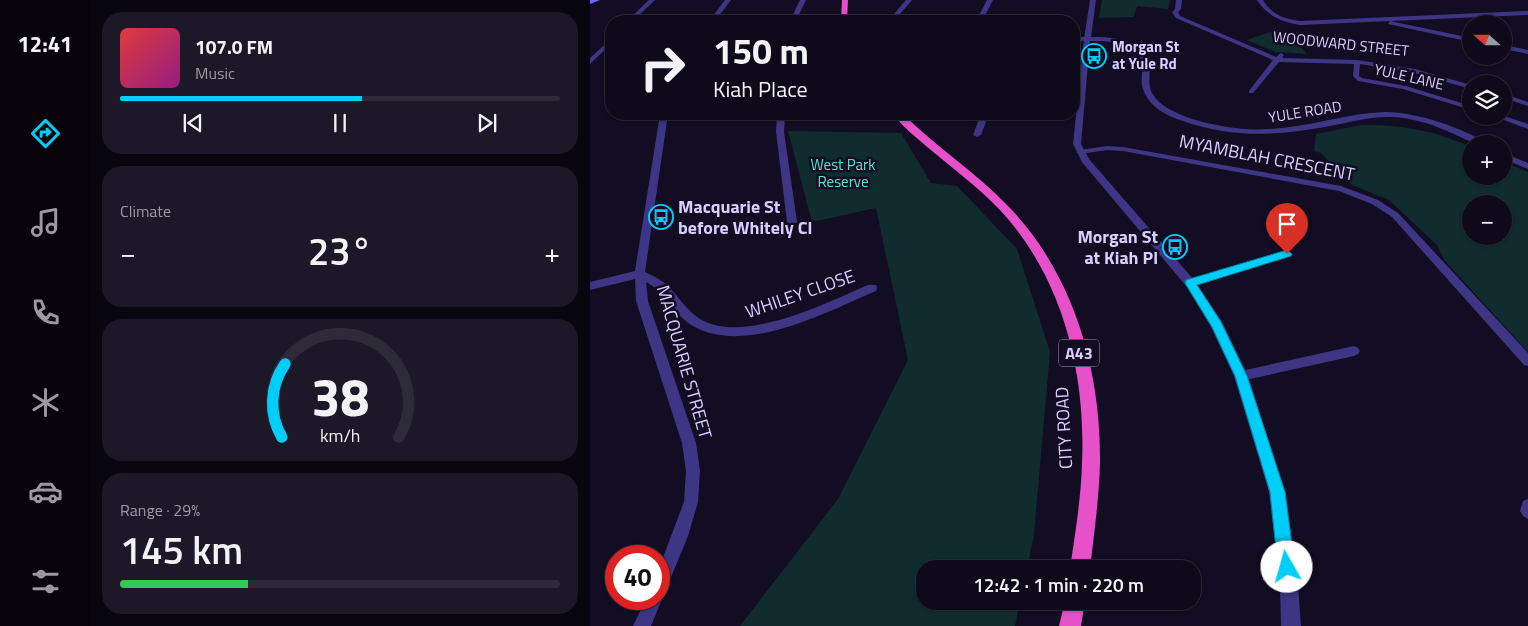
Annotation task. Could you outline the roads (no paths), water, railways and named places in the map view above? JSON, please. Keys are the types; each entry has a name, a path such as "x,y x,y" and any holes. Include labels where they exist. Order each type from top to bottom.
{"highway":[{"path":"844,0 844,15"},
{"name":"CITY ROAD","path":"905,120 988,193 1021,226 1053,276 1067,308 1077,340 1086,384 1090,438 1089,500 1081,560"},
{"path":"1070,626 1073,610"}],"main road":[{"path":"590,2 597,0"}],"street":[{"path":"636,15 652,0"},
{"path":"717,15 728,0"},
{"path":"796,15 803,0"},
{"path":"896,15 909,0"},
{"path":"982,15 990,0"},
{"path":"1080,39 1093,0"},
{"name":"WOODWARD STREET","path":"1179,0 1178,9 1175,12 1178,17 1280,57 1357,62 1415,71 1462,84"},
{"path":"1260,0 1262,5 1278,18 1300,23 1528,13"},
{"path":"1373,19 1462,38"},
{"name":"YULE ROAD","path":"1080,39 1120,42 1138,50 1142,53 1146,64 1145,85 1152,98 1171,113 1196,123 1234,131 1263,134 1392,115 1432,122 1462,135"},
{"path":"590,55 605,41"},
{"path":"590,62 605,47"},
{"path":"1512,49 1528,52"},
{"name":"WOODWARD STREET","path":"1280,57 1354,56 1420,67 1462,79"},
{"path":"1251,92 1280,57"},
{"name":"YULE LANE","path":"1357,62 1356,76 1360,80 1404,87 1462,105"},
{"path":"1512,93 1528,98"},
{"path":"1512,99 1528,104"},
{"name":"MACQUARIE STREET","path":"663,120 640,274 642,301 688,443 693,471 691,502 670,560"},
{"path":"781,120 780,132 792,222"},
{"path":"977,135 983,120"},
{"path":"1077,120 1077,144 1080,152 1190,283 1217,325 1241,376 1277,492 1289,586 1291,626"},
{"path":"1512,122 1528,127"},
{"name":"MYAMBLAH CRESCENT","path":"1080,152 1107,148 1123,149 1341,190 1375,202 1395,215 1416,236 1528,361"},
{"path":"1512,159 1528,166"},
{"path":"1190,283 1287,254"},
{"path":"590,286 640,274"},
{"name":"WHILEY CLOSE","path":"640,274 662,286 685,314 700,324 717,330 740,333 766,328 872,288"},
{"path":"1241,376 1354,351"},
{"path":"1528,506 1528,511"},
{"path":"642,626 649,610"}],"place":[{"name":"Morgan St at Yule Rd","path":"1094,56"},
{"name":"Macquarie St before Whitely Cl","path":"661,217"},
{"name":"Morgan St at Kiah Pl","path":"1175,247"}],"park label":[{"name":"West Park Reserve","path":"843,174"}]}
